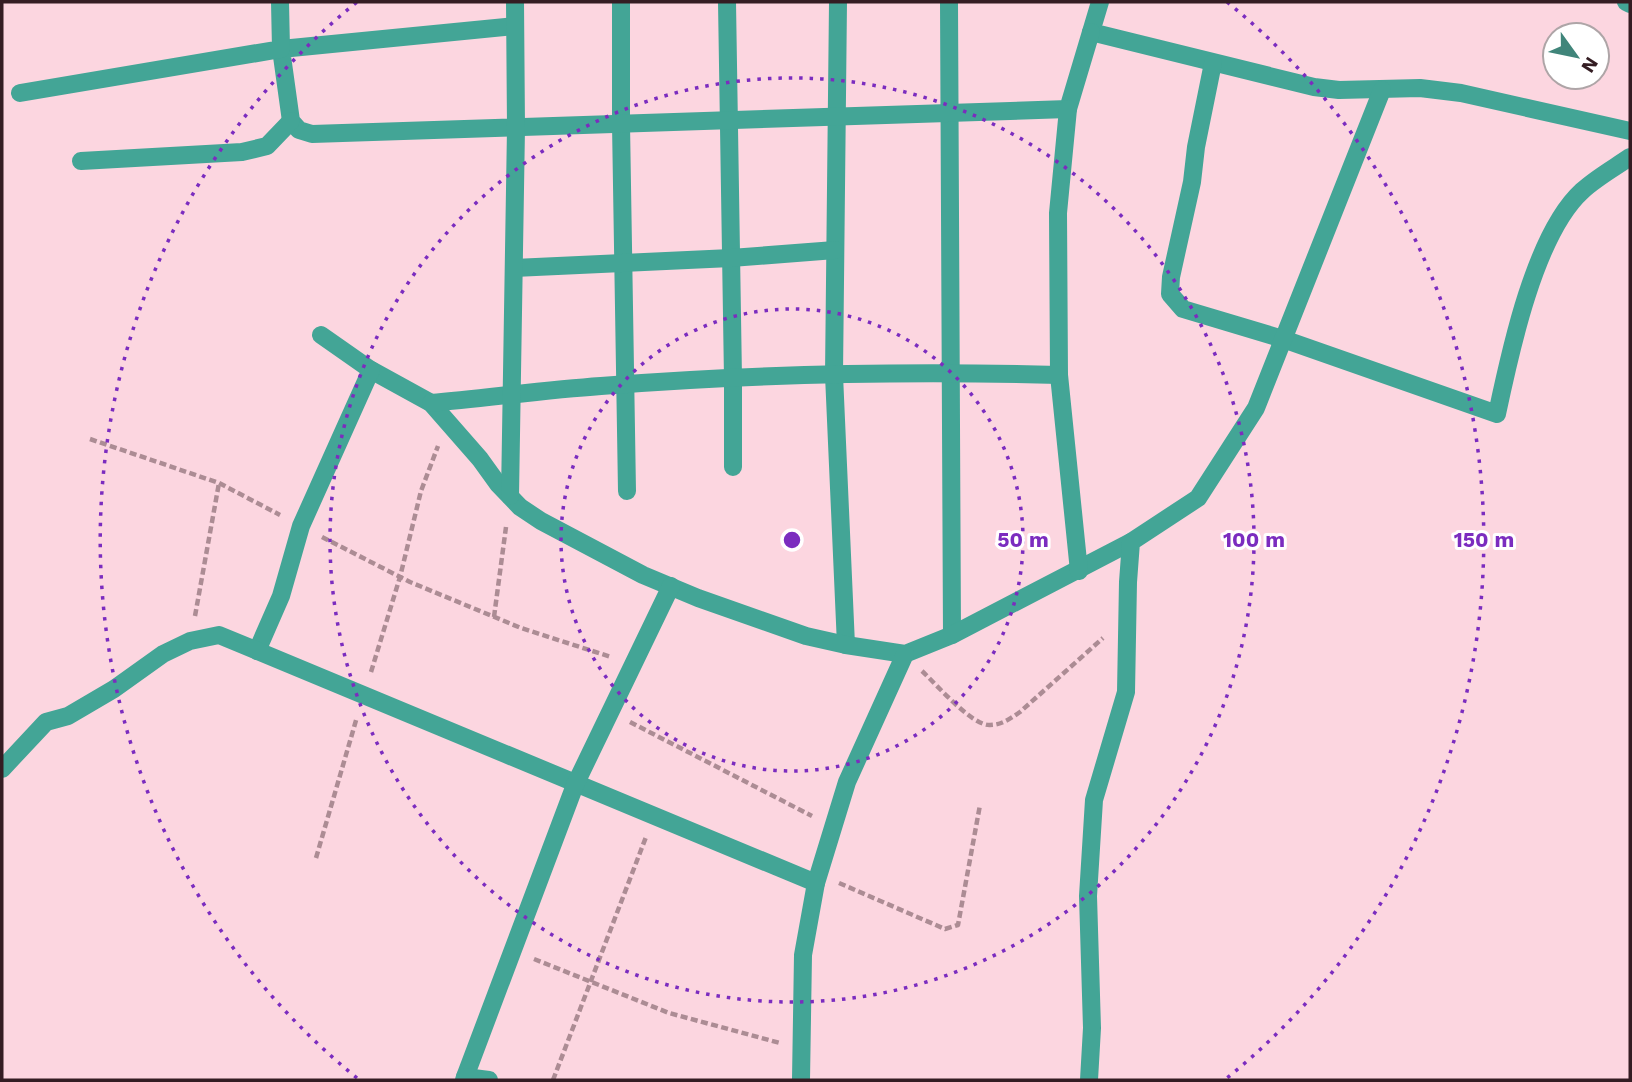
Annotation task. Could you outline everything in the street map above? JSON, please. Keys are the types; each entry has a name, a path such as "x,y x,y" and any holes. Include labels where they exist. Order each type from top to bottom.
{"street":[{"path":"280,2 281,48 291,121 299,130 312,134 1068,109"},
{"path":"510,496 516,128 515,2"},
{"path":"621,2 627,491"},
{"path":"727,2 733,467"},
{"path":"838,2 834,375 846,645"},
{"path":"949,2 952,635"},
{"path":"1079,571 1059,375 1058,212 1068,109 1100,2"},
{"path":"20,93 281,48 515,26"},
{"path":"1091,32 1314,87 1339,90 1420,88 1461,93 1630,131"},
{"path":"1213,63 1196,147 1192,182 1171,277 1170,294 1183,309 1283,339 1497,414 1515,334 1553,227 1581,192 1630,157"},
{"path":"320,335 371,370 431,403 520,507 541,521 643,575 806,636 905,654 952,635 1079,571 1198,498 1256,408 1382,90"},
{"path":"81,161 243,152 267,146 291,121"},
{"path":"514,268 732,258 835,250"},
{"path":"257,651 281,596 301,526 371,370"},
{"path":"431,403 733,378 951,372 1059,375"},
{"path":"1089,1080 1092,1028 1088,896 1094,800 1126,692 1130,542"},
{"path":"489,1080 465,1079 575,785 671,586"},
{"path":"2,769 46,722 68,716 114,689 163,654 190,641 219,635 575,785 817,879"},
{"path":"801,1080 803,955 817,879 847,782 905,654"}],"path":[{"path":"316,858 400,577 421,491 448,422"},
{"path":"90,439 219,483 400,577 494,617 633,664"},
{"path":"190,641 219,483"},
{"path":"494,617 510,496"},
{"path":"905,654 973,719 989,726 1007,722 1020,712 1077,659 1128,618"},
{"path":"610,712 833,827"},
{"path":"817,879 945,929 952,928 960,920 980,805"},
{"path":"553,1080 654,817"},
{"path":"513,950 669,1013 774,1042 802,1046"}]}
